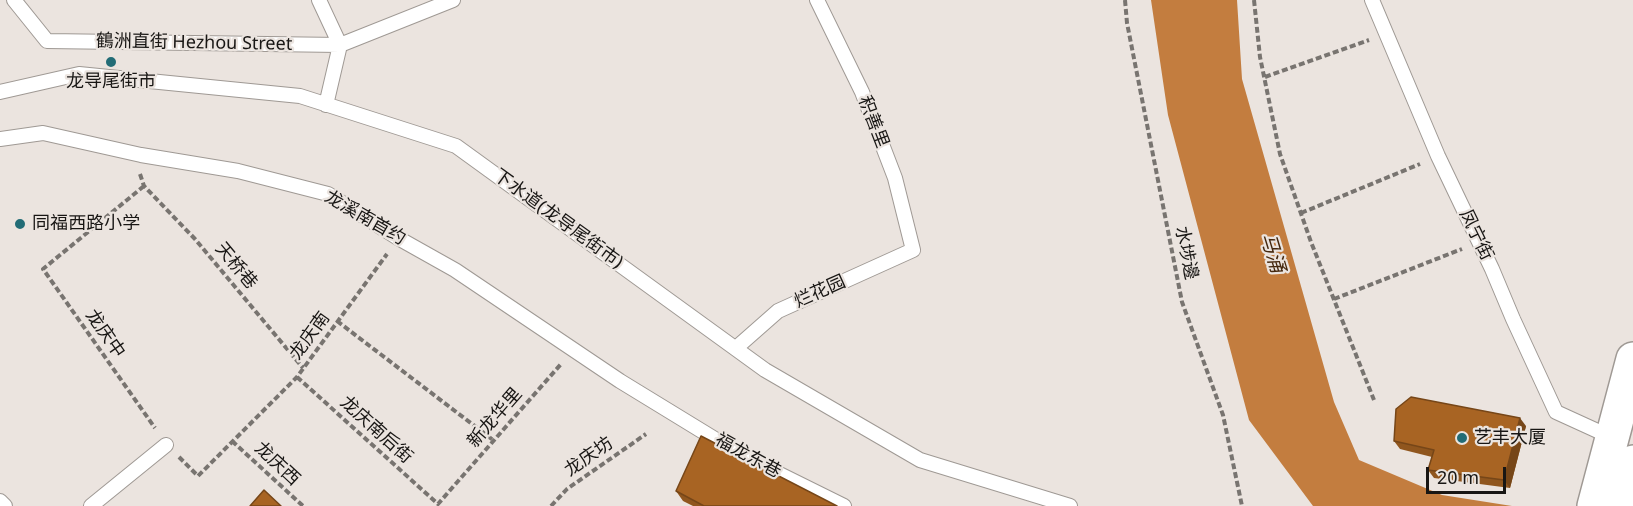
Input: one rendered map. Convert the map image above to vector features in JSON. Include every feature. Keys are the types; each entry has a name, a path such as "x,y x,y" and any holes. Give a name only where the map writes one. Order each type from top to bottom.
{"main road":[{"path":"1604,504 1623,450 1633,359"}],"lane":[{"name":"鶴洲直街 Hezhou Street","path":"14,0 48,41 340,45"},
{"path":"319,0 340,45 326,105"},
{"path":"340,45 453,0"},
{"name":"积善里","path":"817,0 862,92 883,146 895,178 913,250"},
{"name":"凤宁街","path":"1372,0 1438,156 1480,242 1556,412 1623,450"},
{"name":"下水道(龙导尾街市)","path":"0,92 79,74 300,96 456,146 765,369 920,460 1070,506"},
{"name":"龙溪南首约","path":"0,139 43,133 141,155 250,174 328,194 398,238 455,270 573,350 654,401"},
{"name":"烂花园","path":"736,348 778,311 913,250"},
{"name":"福龙东巷","path":"654,401 741,454 844,506"},
{"path":"91,506 166,445"},
{"path":"0,501 4,506"}],"path":[{"name":"水埗邊","path":"1125,0 1126,23 1182,302 1223,415 1242,506"},
{"path":"1254,0 1265,77 1280,154 1374,400"},
{"path":"1265,77 1386,34"},
{"path":"1301,213 1438,156"},
{"name":"天桥巷","path":"144,186 195,238 303,368"},
{"name":"龙庆中","path":"144,186 43,269 166,445 198,476 232,441"},
{"name":"龙庆南","path":"232,441 297,377 398,238"},
{"path":"1334,299 1480,242"},
{"path":"337,321 493,441"},
{"name":"新龙华里","path":"438,504 573,350"},
{"name":"龙庆南后街","path":"297,377 438,504"},
{"name":"龙庆坊","path":"551,506 567,489 646,435"},
{"name":"龙庆西","path":"232,441 303,506"}],"water":[{"name":"马涌","path":"1151,0 1237,0 1242,79 1334,402 1359,460 1442,495 1512,506 1313,506 1249,420 1168,115"}],"building":[{"name":"艺丰大厦","path":"1411,397 1520,418 1504,480 1428,470 1434,450 1394,441 1396,409"},
{"path":"701,436 837,506 704,506 676,491"},
{"path":"264,490 281,506 250,506"}],"place":[{"name":"龙导尾街市","path":"111,62"},
{"name":"同福西路小学","path":"20,224"},
{"name":"艺丰大厦","path":"1462,438"}]}
